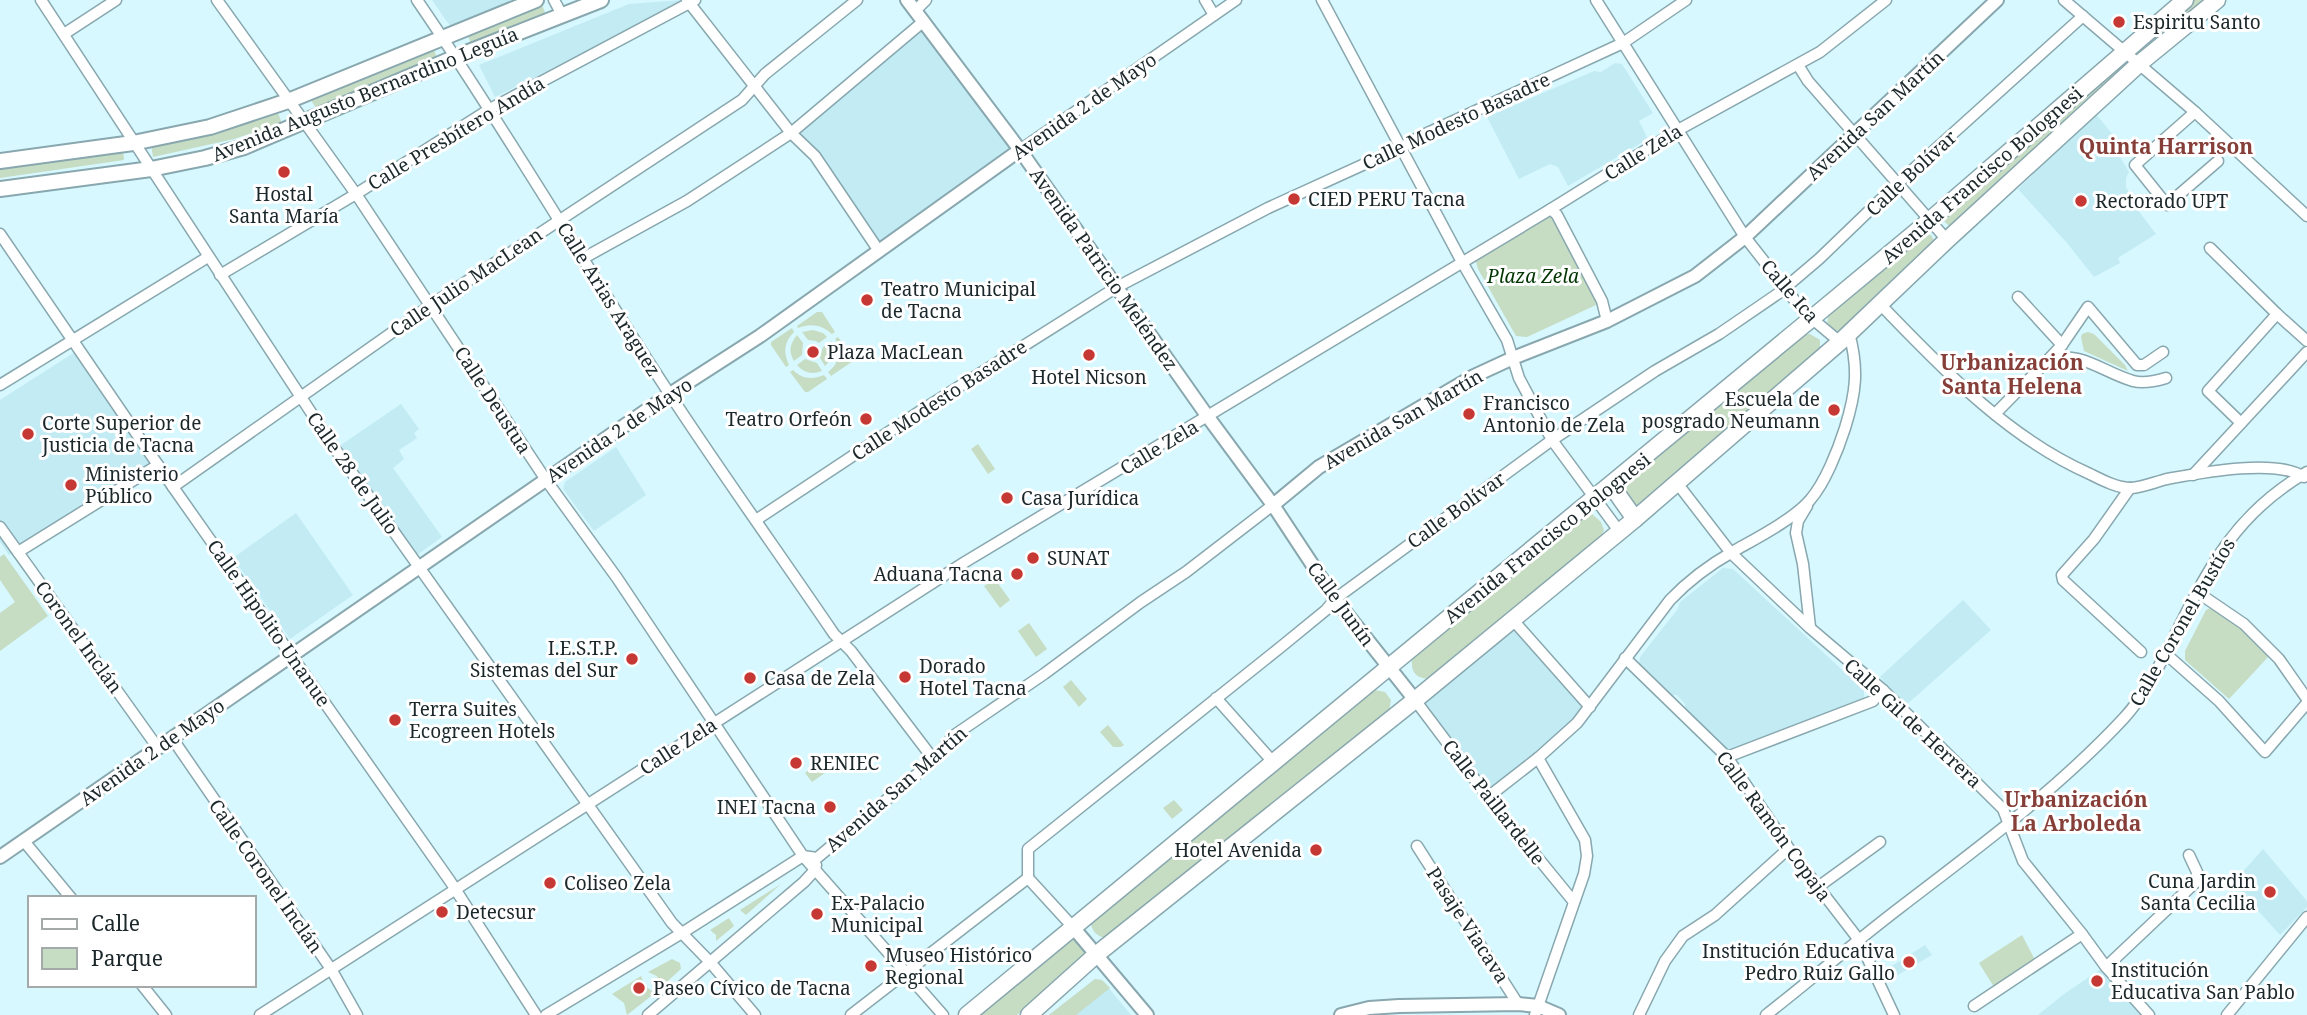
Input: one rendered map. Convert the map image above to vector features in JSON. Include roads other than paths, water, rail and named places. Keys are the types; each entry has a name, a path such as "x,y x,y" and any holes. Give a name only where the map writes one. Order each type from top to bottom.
{"main road":[{"name":"Avenida Augusto Bernardino Leguía","path":"0,161 133,143 210,127 288,101 536,0"},
{"name":"Avenida Augusto Bernardino Leguía","path":"0,189 151,169 244,147 456,57 601,0"},
{"name":"Avenida Francisco Bolognesi","path":"967,1015 1929,221 2185,0"},
{"name":"Avenida Francisco Bolognesi","path":"1028,1015 1097,954 1415,700 1676,484 1844,338 2140,63 2217,0"},
{"path":"1611,485 1635,519"}],"street":[{"name":"Calle 28 de Julio","path":"41,0 300,396 419,568 672,923 755,1015"},
{"path":"64,34 116,0"},
{"name":"Calle Deustua","path":"217,0 356,194 546,480 617,578 803,856 943,1015"},
{"name":"Calle Arias Araguez","path":"417,0 490,109 582,259 670,394 834,634 934,760"},
{"path":"554,0 562,15"},
{"name":"Calle Julio MacLean","path":"173,487 430,305 742,100 765,74 857,0"},
{"path":"582,259 687,201 791,134 926,0"},
{"path":"1205,0 1214,15"},
{"name":"Avenida 2 de Mayo","path":"0,857 670,394 756,338 1236,0"},
{"path":"1322,0 1462,262 1507,340 1519,378 1552,440 1619,531"},
{"name":"Calle Ica","path":"1596,0 1745,237 1811,319 1844,338"},
{"name":"Calle Modesto Basadre","path":"756,520 922,410 1117,287 1268,208 1623,43 1686,0"},
{"name":"Calle Zela","path":"260,1015 975,557 1678,130 1798,65 1846,33 1885,0"},
{"name":"Avenida San Martín","path":"648,1015 815,870 817,858 934,760 953,736 1186,572 1319,467 1474,376 1607,321 1695,276 1745,237 1997,0"},
{"path":"2064,0 2124,53 2140,63 2307,216"},
{"path":"690,2 791,134 815,156 879,251"},
{"name":"Calle Presbítero Andía","path":"220,275 356,194 490,109 690,2"},
{"name":"Avenida Patricio Meléndez","path":"915,10 1020,150 1273,505"},
{"name":"Calle Bolívar","path":"1028,877 1028,849 1326,610 1335,599 1552,440 1656,371 1719,334 1785,287 2083,16"},
{"path":"1798,65 1808,81 1947,240"},
{"path":"2195,112 2135,165 2167,205 2218,161"},
{"path":"1551,209 1557,215 1602,302 1607,321"},
{"name":"Calle Hipolito Unanue","path":"0,234 454,890 536,1015"},
{"path":"2210,248 2307,341"},
{"path":"0,385 208,257"},
{"path":"2018,297 2063,345"},
{"path":"1879,303 1948,374 1995,414 2040,448 2102,480 2130,488 2224,470 2266,468 2291,470 2305,475"},
{"path":"1995,414 2063,345 2088,307 2137,365 2144,365 2162,352"},
{"path":"2241,423 2208,391 2277,314"},
{"path":"1810,628 1803,564 1796,533 1798,522 1834,457 1847,419 1856,362 1844,338"},
{"path":"2193,475 2307,352"},
{"path":"2048,360 2059,357 2085,360 2134,382 2166,378"},
{"path":"18,552 158,465"},
{"name":"Calle Coronel Bustíos","path":"1766,1015 2010,823 2081,761 2123,719 2148,689 2197,592 2221,550 2241,523 2258,506 2305,475"},
{"name":"Calle Gil de Herrera","path":"1676,484 1731,553 1810,628 1883,690 2003,808 2022,861 2082,934 2106,968 2149,1015"},
{"path":"2130,488 2094,539 2063,575 2063,580 2141,652"},
{"path":"1488,797 1577,723 1682,587 1810,501"},
{"name":"Calle Junín","path":"1273,505 1335,599 1415,700"},
{"name":"Coronel Inclán","path":"0,527 158,748"},
{"path":"2166,654 2219,701 2265,752 2307,701 2279,659 2244,624 2197,592"},
{"path":"1512,619 1590,707"},
{"name":"Calle Ramón Copaja","path":"1625,658 1727,757 1788,849 1859,940 1894,1015"},
{"path":"1727,757 1873,701 1883,690"},
{"path":"1216,698 1273,762"},
{"name":"Calle Paillardelle","path":"1415,700 1488,797 1574,902"},
{"name":"Calle Coronel Inclán","path":"172,738 331,969 357,1015"},
{"path":"1536,1010 1584,874 1587,856 1585,840 1538,758"},
{"path":"23,841 69,896"},
{"path":"1818,887 1880,842"},
{"name":"Pasaje Viacava","path":"1417,846 1518,1004"},
{"path":"1639,1015 1665,961 1683,936 1715,915 1788,849"},
{"path":"2106,968 2197,881 2197,872 2189,855"},
{"name":"Avenida San Martín","path":"546,1015 803,856 817,858"},
{"path":"851,1015 1028,877 1147,1015"},
{"path":"2229,1014 2307,917"},
{"path":"1974,1006 2082,934"},
{"path":"144,987 166,1015"},
{"path":"1341,1015 1399,1006 1518,1004 1559,1015"}],"place":[{"name":"Espiritu Santo","path":"2119,22"},
{"name":"Hostal Santa María","path":"284,172"},
{"name":"CIED PERU Tacna","path":"1294,199"},
{"name":"Rectorado UPT","path":"2081,201"},
{"name":"Teatro Municipal de Tacna","path":"867,300"},
{"name":"Plaza MacLean","path":"813,352"},
{"name":"Hotel Nicson","path":"1089,355"},
{"name":"Escuela de posgrado Neumann","path":"1834,410"},
{"name":"Francisco Antonio de Zela","path":"1469,414"},
{"name":"Teatro Orfeón","path":"866,419"},
{"name":"Corte Superior de Justicia de Tacna","path":"28,434"},
{"name":"Ministerio Público","path":"71,485"},
{"name":"Casa Jurídica","path":"1007,498"},
{"name":"SUNAT","path":"1033,558"},
{"name":"Aduana Tacna","path":"1017,574"},
{"name":"I.E.S.T.P. Sistemas del Sur","path":"632,659"},
{"name":"Dorado Hotel Tacna","path":"905,677"},
{"name":"Casa de Zela","path":"750,678"},
{"name":"Terra Suites Ecogreen Hotels","path":"395,720"},
{"name":"RENIEC","path":"796,763"},
{"name":"INEI Tacna","path":"830,807"},
{"name":"Hotel Avenida","path":"1316,850"},
{"name":"Coliseo Zela","path":"550,883"},
{"name":"Cuna Jardin Santa Cecilia","path":"2270,892"},
{"name":"Detecsur","path":"442,912"},
{"name":"Ex-Palacio Municipal","path":"817,914"},
{"name":"Institución Educativa Pedro Ruiz Gallo","path":"1909,962"},
{"name":"Museo Histórico Regional","path":"871,966"},
{"name":"Institución Educativa San Pablo","path":"2097,981"},
{"name":"Paseo Cívico de Tacna","path":"639,988"}],"district":[{"name":"Quinta Harrison","path":"2166,147"},
{"name":"Urbanización Santa Helena","path":"2012,375"},
{"name":"Urbanización La Arboleda","path":"2076,812"}],"park label":[{"name":"Plaza Zela","path":"1533,276"}]}
